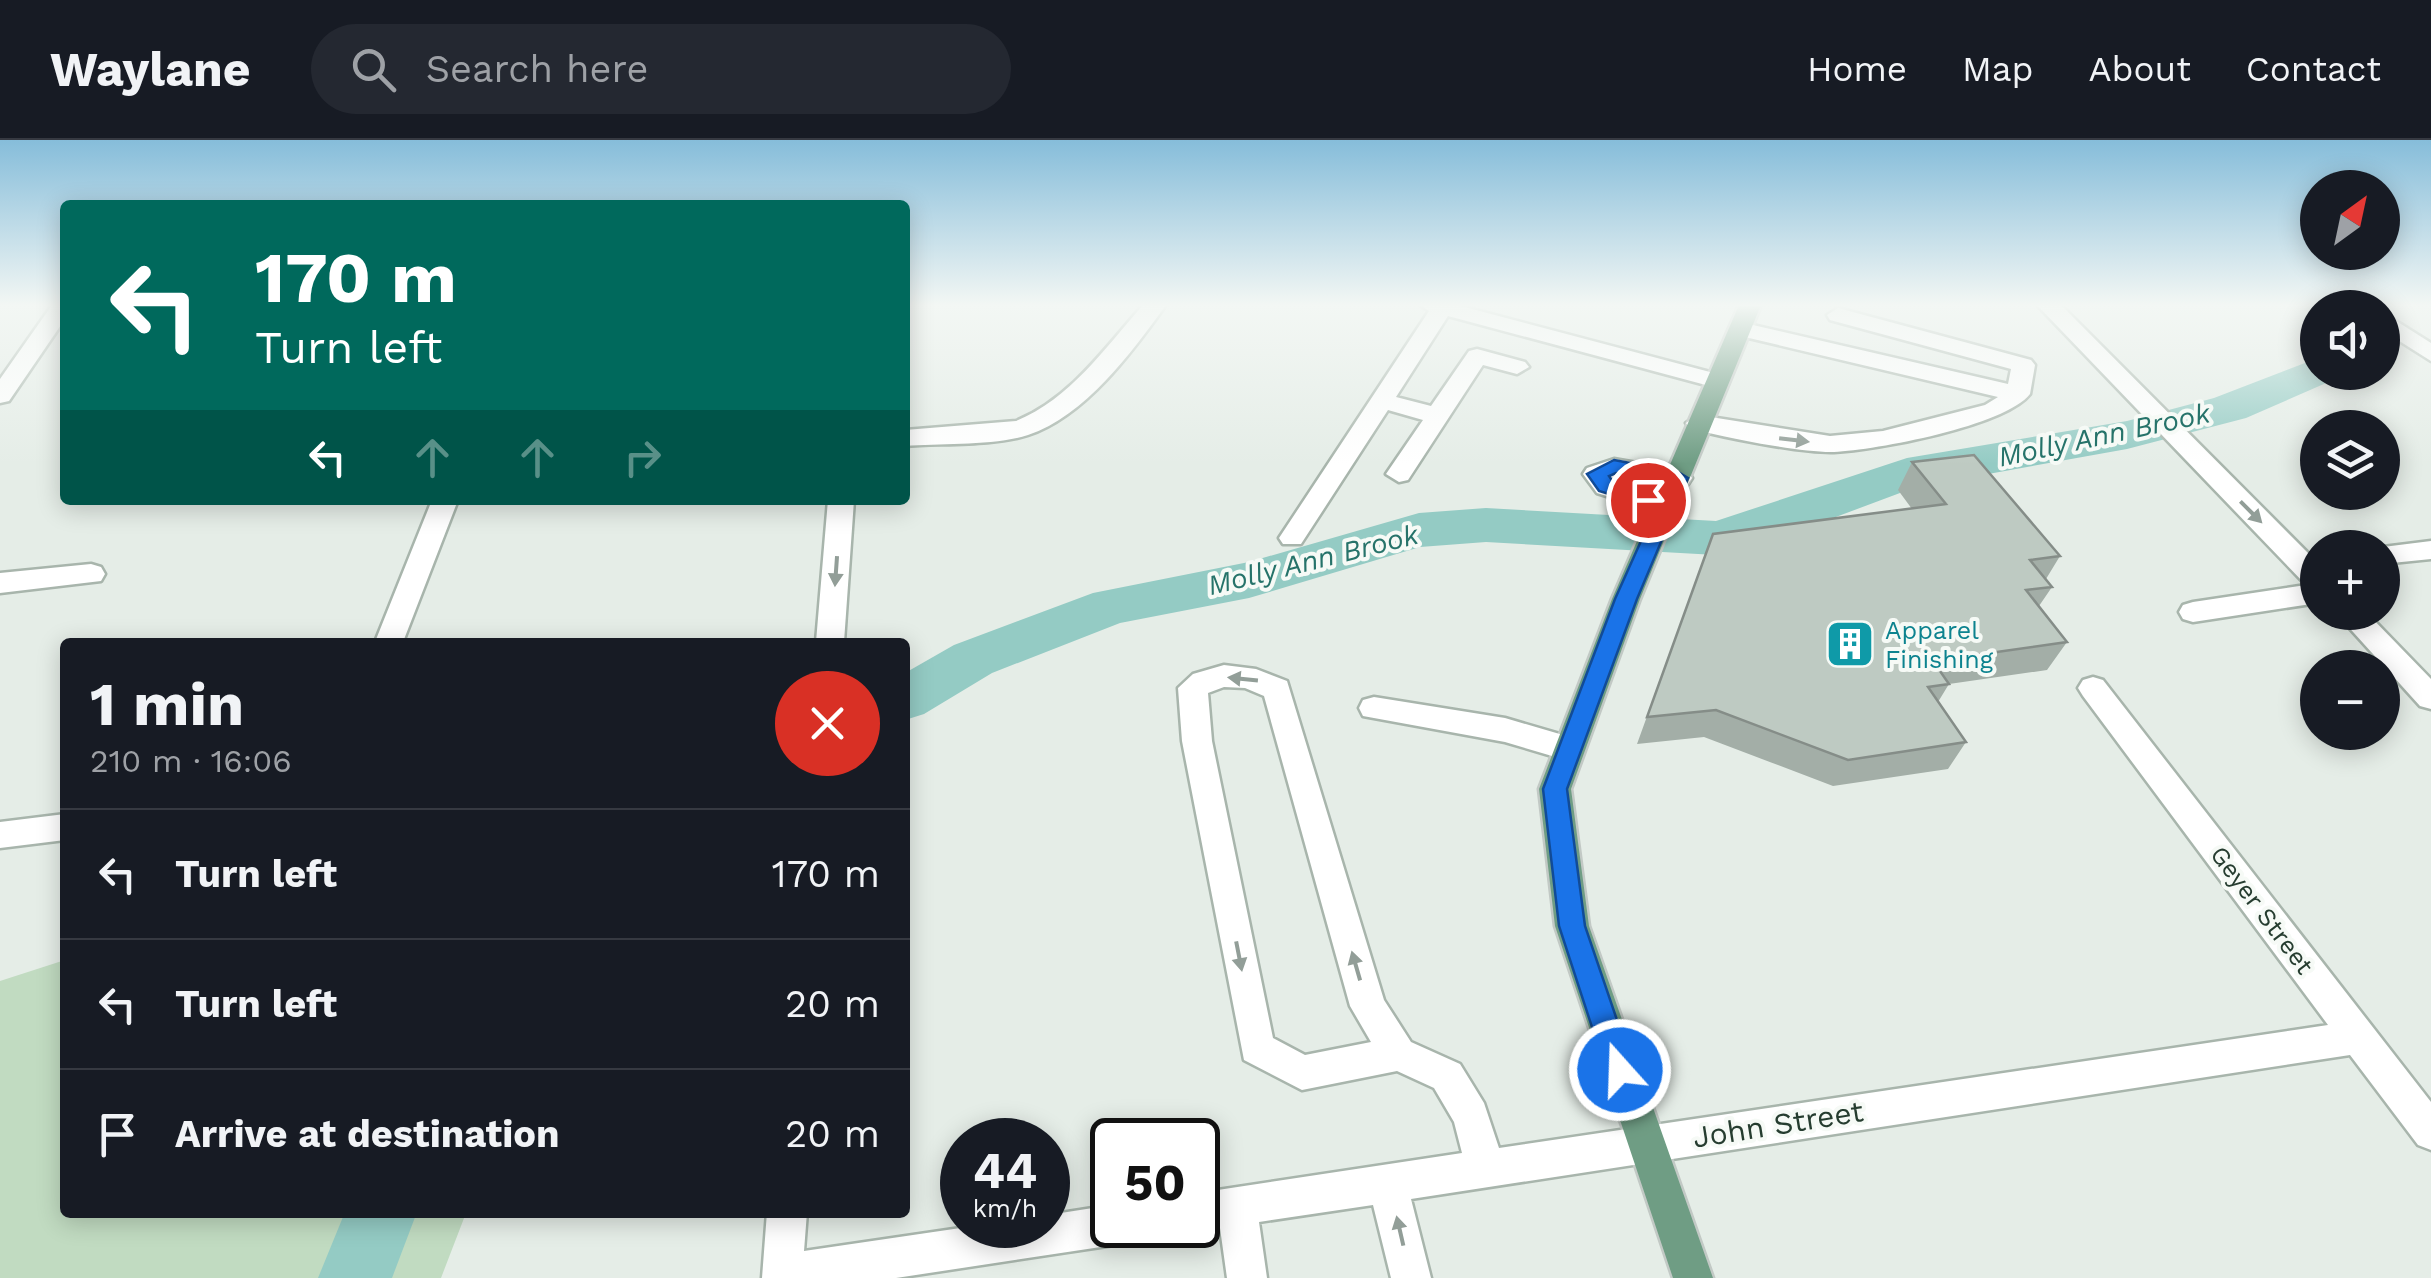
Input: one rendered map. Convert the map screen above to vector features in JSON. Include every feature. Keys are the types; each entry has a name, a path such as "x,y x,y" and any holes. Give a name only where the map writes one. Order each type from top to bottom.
{"main road":[{"path":"1693,1278 1572,926 1555,789 1626,599 1727,358"}],"street":[{"path":"0,396 26,358"},
{"path":"910,438 1020,429 1037,424 1062,406 1106,358"},
{"path":"1292,538 1408,358"},
{"path":"1399,474 1476,358"},
{"path":"1485,358 1517,367"},
{"path":"1632,358 1717,381"},
{"path":"1864,358 2018,394"},
{"path":"1698,423 1759,436 1847,442 1883,439 1994,410 2018,394 2023,365 1997,358"},
{"path":"2100,358 2300,555"},
{"path":"1383,401 1438,416"},
{"path":"392,638 443,505"},
{"path":"830,638 841,505"},
{"path":"2400,553 2431,550"},
{"path":"0,583 91,574"},
{"path":"2192,612 2300,597"},
{"path":"2366,630 2431,698"},
{"path":"1398,1054 1302,1073 1257,1048 1197,741 1194,688 1211,676 1255,678 1277,689 1368,1006 1398,1054 1447,1076 1471,1116 1486,1169"},
{"name":"Geyer Street","path":"2094,688 2431,1132"},
{"path":"1374,708 1505,730 1569,748"},
{"path":"0,836 60,828"},
{"name":"John Street","path":"1220,1209 2359,1037"},
{"path":"1388,1184 1411,1278"},
{"path":"1237,1206 1247,1278"},
{"path":"787,1218 782,1277 1090,1229"}],"green space":[{"path":"60,962 60,1218 464,1218 441,1278 0,1278 0,981"}],"building":[{"name":"Apparel Finishing","path":"1974,455 2060,556 2030,560 2052,587 2026,590 2067,642 1933,661 1949,684 1928,687 1966,742 1848,760 1716,710 1647,717 1713,534 1946,504 1912,462"}],"waterway":[{"name":"Molly Ann Brook","path":"910,696 973,659 1111,606 1249,580 1419,530 1486,525 1716,538 1768,524 1907,473 2127,435 2230,408 2300,379"},
{"name":"Molly Ann Brook","path":"355,1278 379,1218"}],"place":[{"name":"Apparel Finishing","path":"1850,644"}],"route":[{"path":"1620,1070 1572,926 1555,789 1626,599 1678,478 1614,467 1596,474 1606,487 1648,500"}]}
